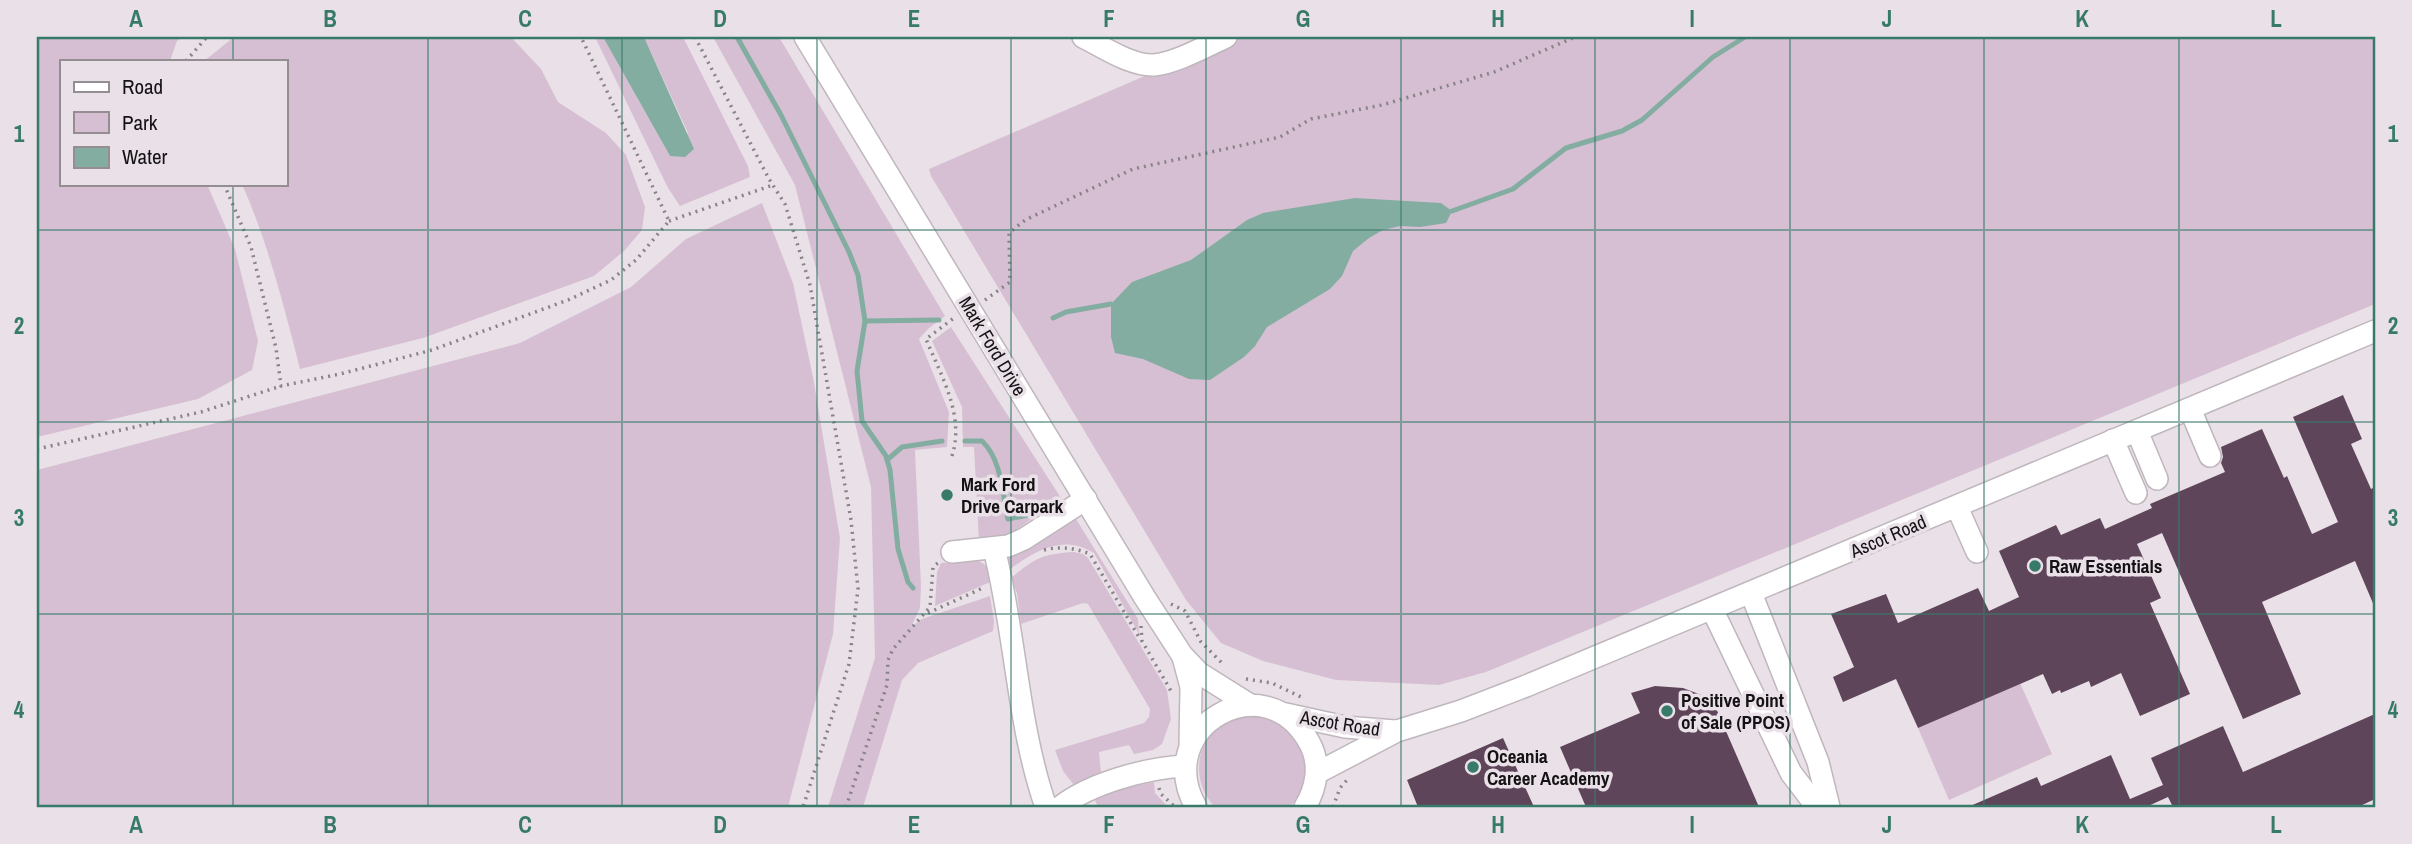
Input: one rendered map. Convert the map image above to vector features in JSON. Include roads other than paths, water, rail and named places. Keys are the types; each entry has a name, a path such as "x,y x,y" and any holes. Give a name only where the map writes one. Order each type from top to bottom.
{"street":[{"name":"Mark Ford Drive","path":"805,37 1182,655 1199,673 1250,705"},
{"path":"1083,37 1133,61 1153,65 1171,61 1226,37"},
{"name":"Ascot Road","path":"1312,796 1397,731 1474,706 1712,609 2375,331"},
{"path":"2190,409 2210,456"},
{"path":"2137,431 2157,478"},
{"path":"2113,440 2136,493"},
{"path":"952,552 1008,546 1024,539 1086,499"},
{"path":"1957,507 1977,552"},
{"path":"994,549 1002,580 1031,750 1046,807"},
{"path":"1751,593 1818,762 1829,807"},
{"path":"1712,609 1791,773 1817,807"},
{"name":"Mark Ford Drive","path":"1182,655 1191,687 1190,745"},
{"path":"1196,807 1185,781 1190,745 1200,729 1214,716 1231,708 1250,705"},
{"name":"Ascot Road","path":"1250,705 1268,707 1284,714 1345,727 1397,731"},
{"path":"1284,714 1302,729 1313,750 1312,796"},
{"path":"1060,807 1112,780 1158,768 1185,766"}],"water":[{"path":"603,37 644,37 694,149 685,157 670,156"},
{"path":"1355,198 1441,203 1452,211 1446,223 1420,227 1400,226 1383,230 1369,238 1353,251 1342,276 1330,289 1267,327 1244,357 1210,380 1189,379 1143,359 1115,353 1111,337 1111,304 1132,282 1191,260 1247,220 1263,213"}],"waterway":[{"path":"737,37 781,115 858,275 865,321 857,371 862,421 886,456 890,470 898,549 908,582 913,588"},
{"path":"1452,211 1513,189 1566,148 1622,131 1642,120 1713,57 1745,37"},
{"path":"1053,318 1066,312 1111,304"},
{"path":"865,321 939,320"},
{"path":"887,460 902,447 942,441"},
{"path":"965,441 982,441 994,458 1008,519 1028,515"}],"place":[{"name":"Mark Ford Drive Carpark","path":"947,495"},
{"name":"Raw Essentials","path":"2035,566"},
{"name":"Positive Point of Sale (PPOS)","path":"1667,711"},
{"name":"Oceania Career Academy","path":"1473,767"}]}
